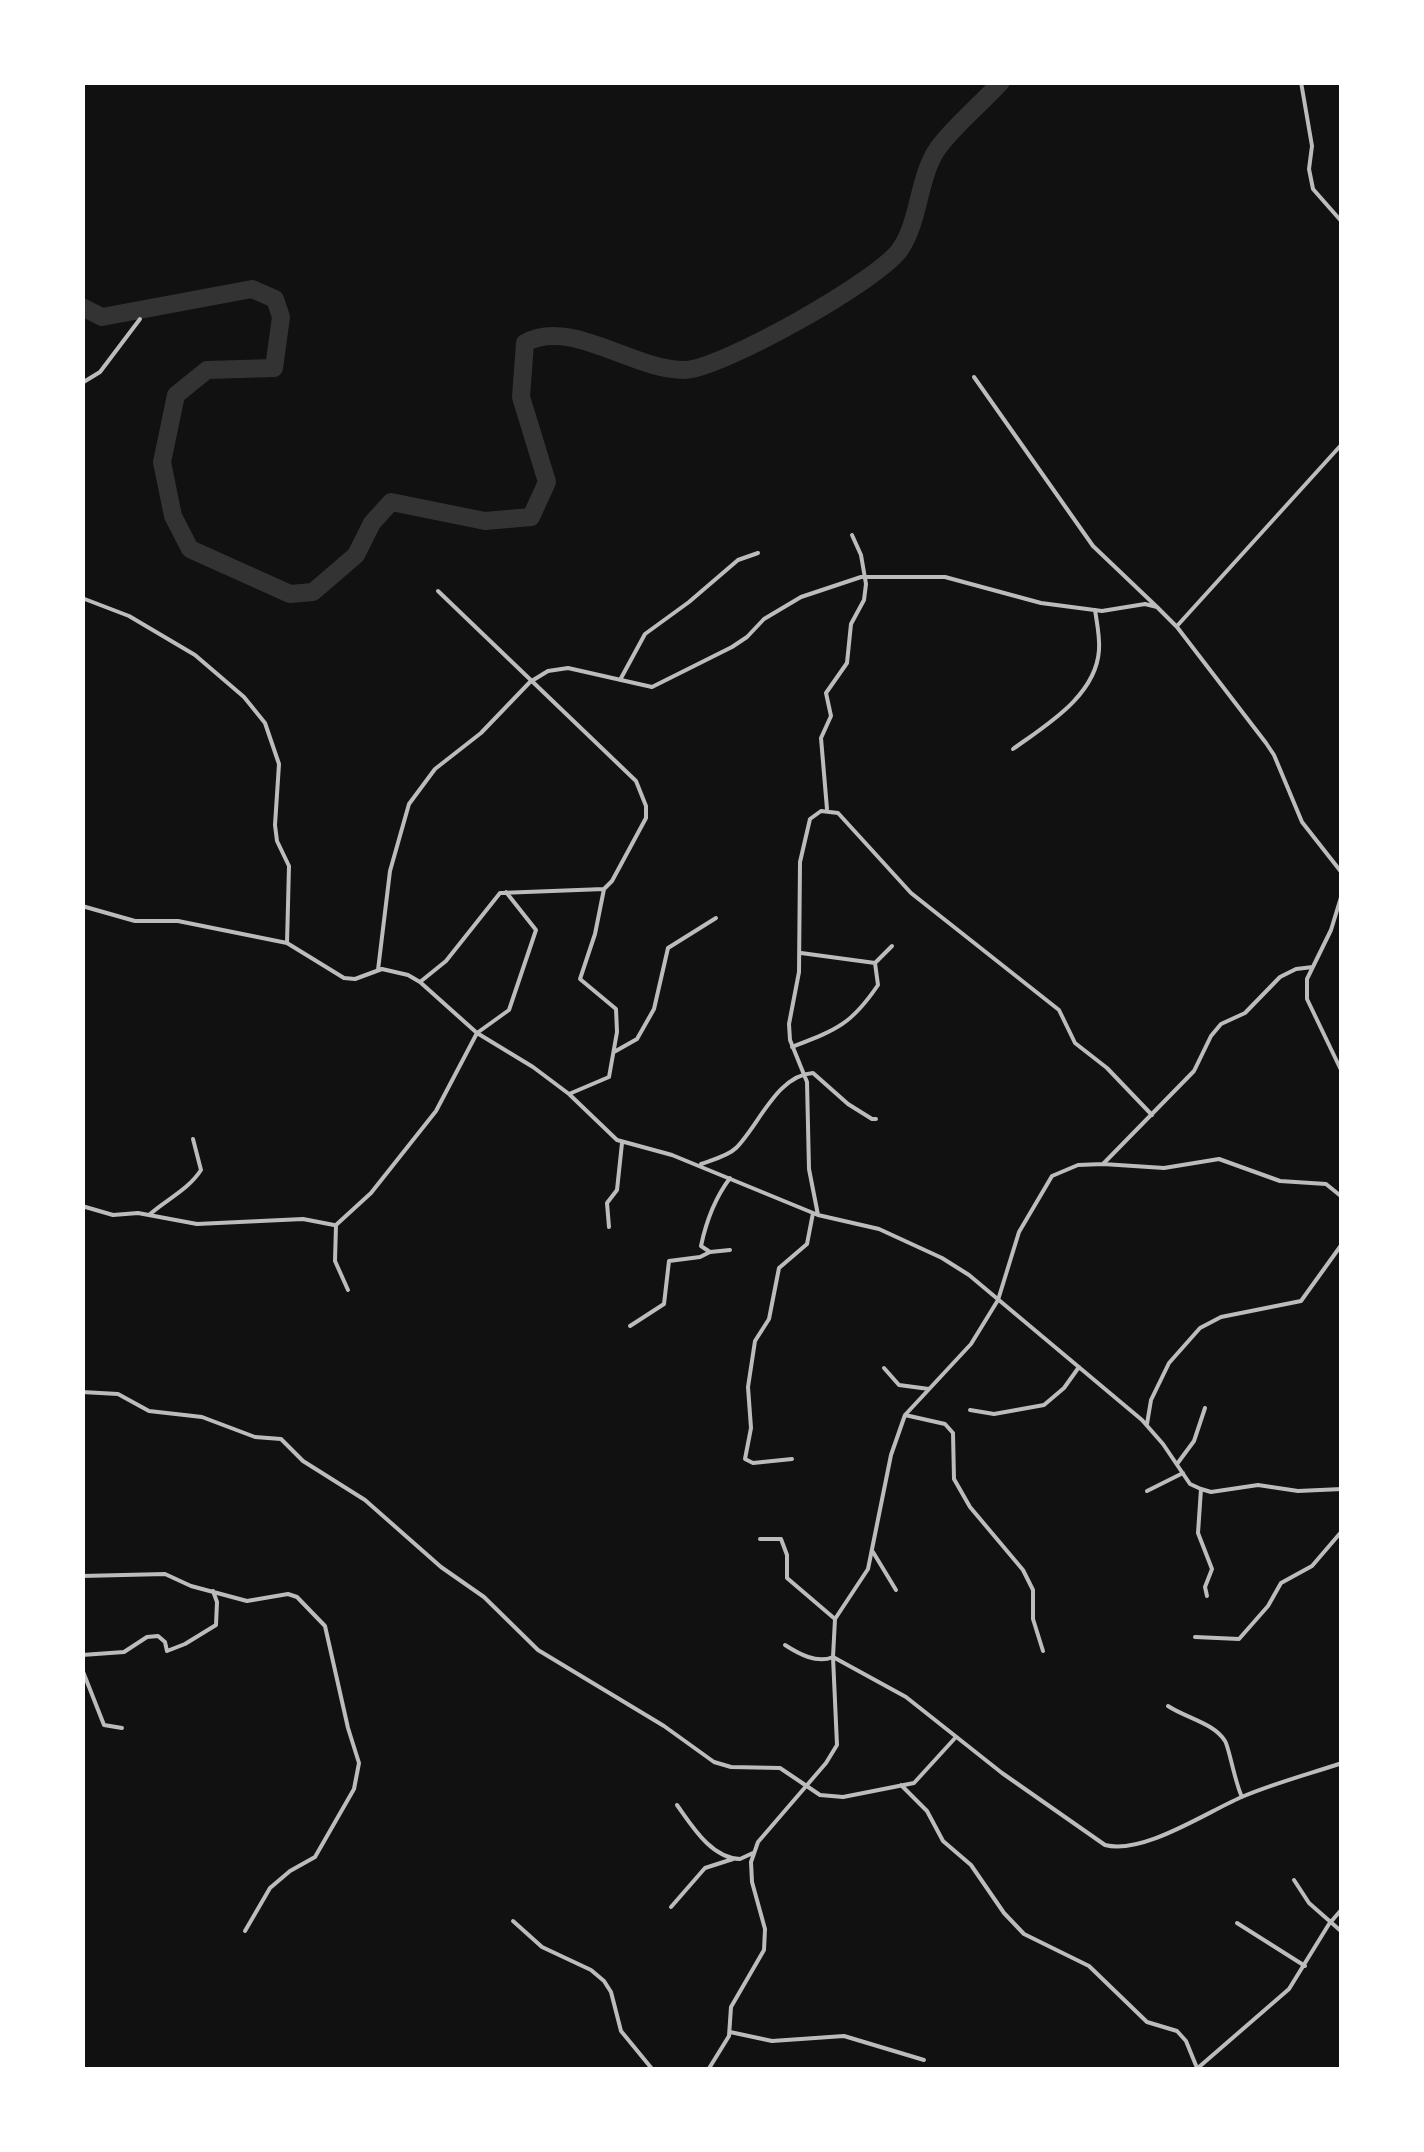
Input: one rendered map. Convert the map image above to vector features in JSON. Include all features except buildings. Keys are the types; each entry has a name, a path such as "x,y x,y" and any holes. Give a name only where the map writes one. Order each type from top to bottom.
{"street":[{"path":"1302,82 1314,189 1342,222"},
{"path":"82,382 100,372 140,319"},
{"path":"974,377 1092,546 1131,579 1176,627 1274,755 1302,822 1342,873"},
{"path":"1176,627 1342,444"},
{"path":"827,811 821,738 831,716 826,693 848,663 851,624 864,600 861,555 852,535"},
{"path":"620,680 645,634 738,560 758,553"},
{"path":"378,970 390,872 409,804 434,769 481,734 530,682 548,671 568,668 652,687 732,647 748,637 764,619 801,596 865,577 945,577 1041,603 1096,610 1145,604 1157,607"},
{"path":"438,591 636,782 643,796 646,818 604,889 595,934 580,978 616,1009 609,1078 569,1094"},
{"path":"82,598 129,616 195,654 244,697 265,723 279,764 275,826 290,866 287,943"},
{"path":"1013,749 1067,708 1088,682 1099,652 1096,610"},
{"path":"792,1460 753,1463 745,1459 751,1428 748,1387 755,1341 769,1320 780,1268 807,1244 816,1214 809,1169 808,1094 789,1024 796,997 799,953 800,862 810,819 827,811 838,813 912,893 1059,1010 1076,1043 1107,1068 1152,1115"},
{"path":"420,982 446,962 487,906 506,892 604,889"},
{"path":"348,1290 336,1261 336,1225 371,1194 436,1111 476,1034 509,1010 536,930 506,892"},
{"path":"1342,894 1331,930 1307,979 1307,999 1342,1072"},
{"path":"82,906 135,921 178,921 287,943 344,978 378,970 397,972 420,982 476,1034 533,1067 622,1143 699,1164 816,1214 879,1229 969,1275 1146,1425 1190,1484 1212,1492 1258,1485 1298,1491 1342,1489"},
{"path":"614,1052 637,1039 654,1009 668,948 716,918"},
{"path":"875,963 892,946"},
{"path":"799,953 875,963"},
{"path":"792,1046 837,1030 862,1008 878,985 875,963"},
{"path":"1103,1164 1194,1071 1210,1036 1221,1024 1245,1013 1280,977 1296,969 1313,967"},
{"path":"699,1164 734,1151 787,1084 804,1073 813,1072 848,1104 876,1118"},
{"path":"150,1215 191,1186 202,1170 193,1138"},
{"path":"609,1227 607,1203 617,1190 622,1143"},
{"path":"671,1908 706,1868 753,1853 837,1744 834,1619 868,1569 891,1455 905,1416 970,1344 998,1300 1019,1232 1052,1176 1078,1165 1164,1168 1218,1159 1280,1181 1326,1184 1342,1197"},
{"path":"710,1252 702,1246 706,1224 719,1192 730,1178"},
{"path":"82,1206 113,1215 150,1215 197,1224 303,1218 336,1225"},
{"path":"1146,1425 1151,1400 1168,1363 1200,1328 1222,1316 1301,1301 1342,1244"},
{"path":"630,1326 664,1304 669,1261 730,1250"},
{"path":"970,1410 994,1414 1044,1405 1064,1388 1079,1367"},
{"path":"884,1368 899,1385 929,1390"},
{"path":"82,1392 118,1394 149,1411 202,1418 255,1436 281,1439 303,1460 384,1515 441,1568 484,1596 517,1632 550,1658 664,1726 714,1762 731,1767 780,1768 820,1795 843,1797 914,1782 956,1736"},
{"path":"1177,1464 1194,1440 1205,1408"},
{"path":"905,1416 946,1424 953,1433 954,1478 970,1507 1023,1570 1033,1590 1032,1619 1043,1652"},
{"path":"1147,1490 1183,1473"},
{"path":"1201,1489 1198,1533 1212,1569 1205,1587 1207,1596"},
{"path":"1196,1637 1238,1639 1268,1606 1281,1582 1312,1566 1342,1531"},
{"path":"760,1539 781,1539 787,1554 787,1578 834,1619"},
{"path":"873,1552 896,1590"},
{"path":"82,1576 165,1574 191,1586 247,1600 288,1594 297,1597 325,1626 348,1728 360,1762 354,1789 315,1856 290,1870 270,1888 245,1931"},
{"path":"82,1655 124,1652 148,1637 158,1636 167,1651 172,1650 216,1625 217,1602 211,1590"},
{"path":"217,1602 228,1595"},
{"path":"786,1645 810,1658 833,1658 906,1697 1105,1846 1126,1848 1242,1797 1342,1762"},
{"path":"82,1669 104,1726 122,1728"},
{"path":"1168,1706 1213,1729 1228,1743 1231,1768 1242,1797"},
{"path":"901,1786 927,1811 943,1841 970,1866 1024,1934 1089,1966 1148,2022 1177,2031 1186,2040 1196,2069 1290,1989 1342,1909"},
{"path":"676,1805 696,1831 720,1854 733,1860"},
{"path":"708,2070 730,2032 730,2007 764,1950 766,1940 752,1882 753,1853"},
{"path":"1294,1880 1329,1924 1342,1932"},
{"path":"514,1921 542,1947 591,1970 604,1981 611,1992 621,2032 653,2070"},
{"path":"1237,1923 1305,1966"},
{"path":"730,2032 772,2041 844,2036 924,2060"}],"waterway":[{"path":"82,307 102,317 252,289 275,299 281,317 274,368 207,370 176,395 162,462 173,516 190,549 290,594 313,592 356,555 372,523 391,502 485,521 531,517 547,482 521,397 525,343 562,336 645,363 685,370 704,366 764,339 864,280 901,248 938,148 1001,82"}]}
